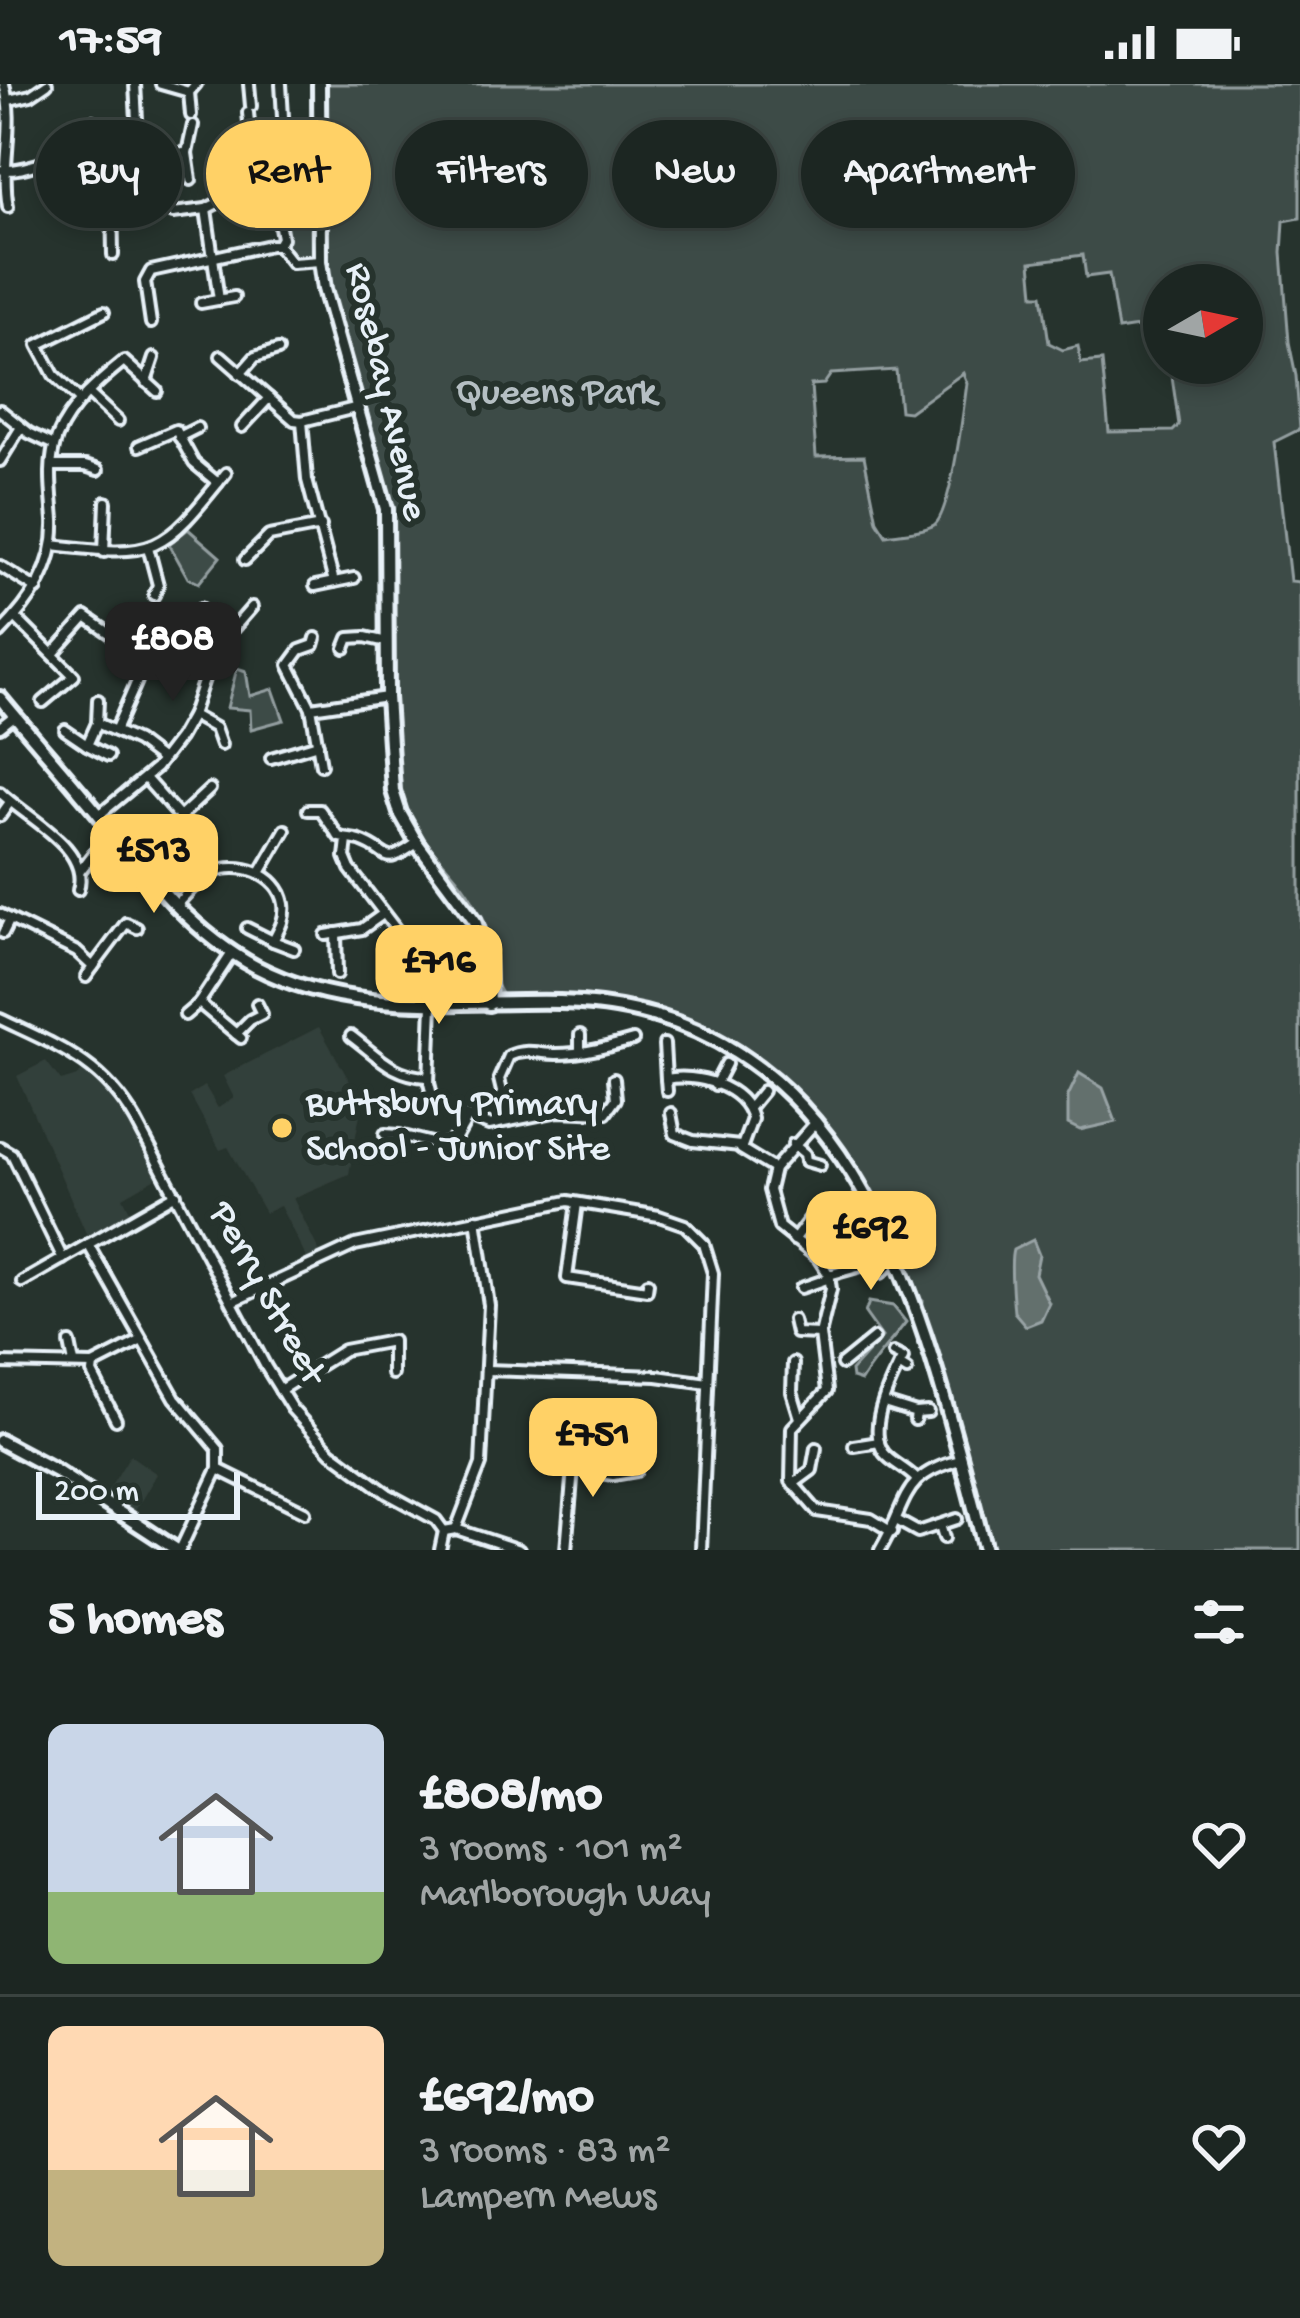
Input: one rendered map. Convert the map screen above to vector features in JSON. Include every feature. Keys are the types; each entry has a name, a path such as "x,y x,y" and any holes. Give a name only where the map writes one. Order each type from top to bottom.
{"street":[{"path":"4,84 9,100 2,183 8,207"},
{"path":"9,100 31,95 46,84"},
{"path":"134,120 135,84 146,84"},
{"path":"161,84 189,92"},
{"path":"191,180 189,92 196,84"},
{"path":"249,84 250,120"},
{"path":"281,84 283,120"},
{"name":"Rosebay Avenue","path":"319,84 320,120"},
{"path":"182,153 187,153"},
{"path":"3,170 22,171 36,164"},
{"path":"182,212 206,209"},
{"path":"112,228 113,255"},
{"path":"209,228 219,300"},
{"path":"151,323 146,282 151,272 278,245 280,228"},
{"name":"Rosebay Avenue","path":"320,228 320,261 331,324 386,509 387,697 393,791 417,842 475,921 487,958 489,1004"},
{"path":"278,245 292,263 320,261"},
{"path":"201,303 234,297"},
{"path":"104,312 38,345 54,375 118,421"},
{"path":"240,374 255,357 278,350"},
{"path":"220,356 294,420 355,408"},
{"path":"146,382 154,358"},
{"path":"0,633 37,589 53,545 55,445 84,397 124,362 157,392"},
{"path":"242,427 269,398"},
{"path":"0,410 55,445"},
{"path":"302,421 305,471 334,582"},
{"path":"0,461 21,427"},
{"path":"179,437 197,428"},
{"path":"139,446 176,430 194,463 218,483"},
{"path":"52,466 98,470"},
{"path":"53,545 104,552 166,540 185,525 226,473"},
{"path":"104,552 106,502"},
{"path":"245,560 269,536 321,526"},
{"path":"148,547 158,585 154,595"},
{"path":"0,566 37,589"},
{"path":"315,586 353,578"},
{"path":"99,815 162,760 192,715 217,647 252,607"},
{"path":"201,608 198,624 202,634 217,647"},
{"path":"53,654 86,617 115,637 128,623"},
{"path":"16,618 74,676 43,702"},
{"path":"149,647 166,629 176,636 202,634"},
{"path":"316,638 314,646 300,650 289,665 311,708 321,765"},
{"path":"345,648 349,638 387,642"},
{"path":"115,731 137,680"},
{"path":"311,708 387,697"},
{"path":"0,698 176,905 232,953 272,974 321,992 371,1001 604,1006 674,1024 752,1064 817,1121 852,1171 890,1247 935,1367 985,1550"},
{"path":"87,745 97,724 98,700"},
{"path":"192,715 222,732 221,745"},
{"path":"0,727 14,716"},
{"path":"97,724 162,760"},
{"path":"65,730 108,756"},
{"path":"271,758 318,744"},
{"path":"145,778 184,820 210,789"},
{"path":"0,791 55,834 80,872"},
{"path":"0,817 10,802"},
{"path":"308,810 320,810 333,831 386,857 398,856 417,842"},
{"path":"260,873 285,830"},
{"path":"347,840 347,862 398,932 418,975"},
{"path":"78,890 80,872 98,849"},
{"path":"176,905 214,872 232,868 260,873 284,899 284,918 273,941"},
{"path":"86,977 131,912"},
{"path":"337,974 332,934 362,929 383,914"},
{"path":"3,933 5,916 77,952 93,967"},
{"path":"126,922 137,928"},
{"path":"247,928 294,949"},
{"path":"185,1015 200,1003 232,953"},
{"path":"200,1003 238,1036 250,1020 262,1014 257,1004"},
{"path":"432,1004 428,1077 436,1101 467,1119 489,1125 583,1107 595,1115 611,1109 616,1099 614,1078"},
{"name":"Perry Street","path":"0,1019 94,1066 110,1082 176,1194 280,1390 331,1452 378,1488 436,1520 444,1531"},
{"path":"580,1034 580,1050"},
{"path":"351,1036 405,1075 428,1077"},
{"path":"509,1121 500,1084 509,1056 519,1051 559,1054 602,1049 633,1040"},
{"path":"664,1044 667,1091"},
{"path":"716,1084 726,1064"},
{"path":"666,1079 694,1076 737,1096 749,1108 750,1126 740,1146"},
{"path":"749,1108 764,1091"},
{"path":"671,1113 673,1139 740,1146 774,1169"},
{"path":"385,1134 444,1146 457,1137 467,1119"},
{"path":"817,1121 774,1169 769,1190 775,1218 818,1258 830,1277 820,1334 827,1391 790,1434 793,1484 817,1511 871,1519 892,1532"},
{"path":"793,1144 806,1161 820,1165"},
{"path":"0,1147 13,1154 63,1259"},
{"path":"22,1282 176,1194"},
{"path":"234,1300 355,1245 557,1202 674,1220 704,1244 713,1274 701,1550"},
{"path":"577,1203 567,1279 647,1290"},
{"path":"794,1240 818,1214 858,1210"},
{"path":"456,1528 481,1464 488,1283 476,1219"},
{"path":"0,1441 179,1550 218,1469 214,1441 175,1398 88,1244"},
{"path":"802,1288 868,1264 885,1269 888,1283"},
{"path":"793,1320 795,1337 820,1334"},
{"path":"280,1390 344,1350 392,1337 392,1374"},
{"path":"842,1364 874,1338"},
{"path":"0,1363 93,1364 142,1340"},
{"path":"70,1342 74,1363"},
{"path":"893,1353 903,1358 903,1368 884,1403 879,1442 888,1458 916,1479"},
{"path":"793,1363 792,1392 800,1418"},
{"path":"93,1364 92,1373 116,1420"},
{"path":"486,1370 657,1376 708,1383"},
{"path":"884,1403 916,1416 928,1412"},
{"path":"854,1446 879,1442"},
{"path":"793,1484 812,1470 816,1448"},
{"path":"880,1550 916,1479 934,1467 961,1460"},
{"path":"554,1465 613,1474 636,1471"},
{"path":"566,1550 573,1468"},
{"path":"218,1469 305,1512"},
{"path":"898,1521 918,1532 957,1519"},
{"path":"940,1525 944,1538"},
{"path":"440,1550 444,1531 456,1528 519,1550"}],"shaded area":[{"name":"Buttsbury Primary School - Junior Site","path":"319,1027 362,1103 349,1174 293,1198 320,1253 307,1259 280,1206 265,1213 228,1147 220,1150 190,1095 205,1086 218,1108 234,1098 223,1076"},
{"path":"46,1061 61,1081 83,1070 99,1083 131,1125 160,1176 123,1197 131,1213 89,1240 17,1076"},
{"path":"1079,1073 1103,1088 1116,1122 1080,1130 1068,1124 1068,1096"},
{"path":"1033,1240 1039,1255 1035,1274 1049,1303 1041,1320 1026,1326 1014,1312 1012,1256 1013,1250"},
{"path":"130,1455 157,1474 132,1516 105,1496"}],"green space":[{"name":"Queens Park","path":"321,84 1300,84 1300,218 1284,221 1282,253 1300,429 1274,442 1290,581 1300,582 1300,1550 989,1550 949,1391 921,1317 923,1301 914,1295 852,1163 809,1105 734,1045 692,1024 601,1000 502,995 474,902 417,830 395,767 392,510 332,309 324,228 371,228 371,120 322,120","holes":["896,370 900,411 909,412 963,373 967,383 956,458 940,517 929,527 886,535 877,521 864,456 816,457 811,385 824,384 831,374"]},
{"path":"284,228 320,228 320,261 292,263 281,248"},
{"path":"188,529 220,557 199,583 188,578 169,544"},
{"path":"237,668 246,671 250,696 273,689 284,720 251,729 250,710 227,708"},
{"path":"869,1302 893,1306 906,1322 861,1381 852,1378 851,1371 882,1337 865,1313"}],"place":[{"name":"Buttsbury Primary School - Junior Site","path":"282,1128"}]}
